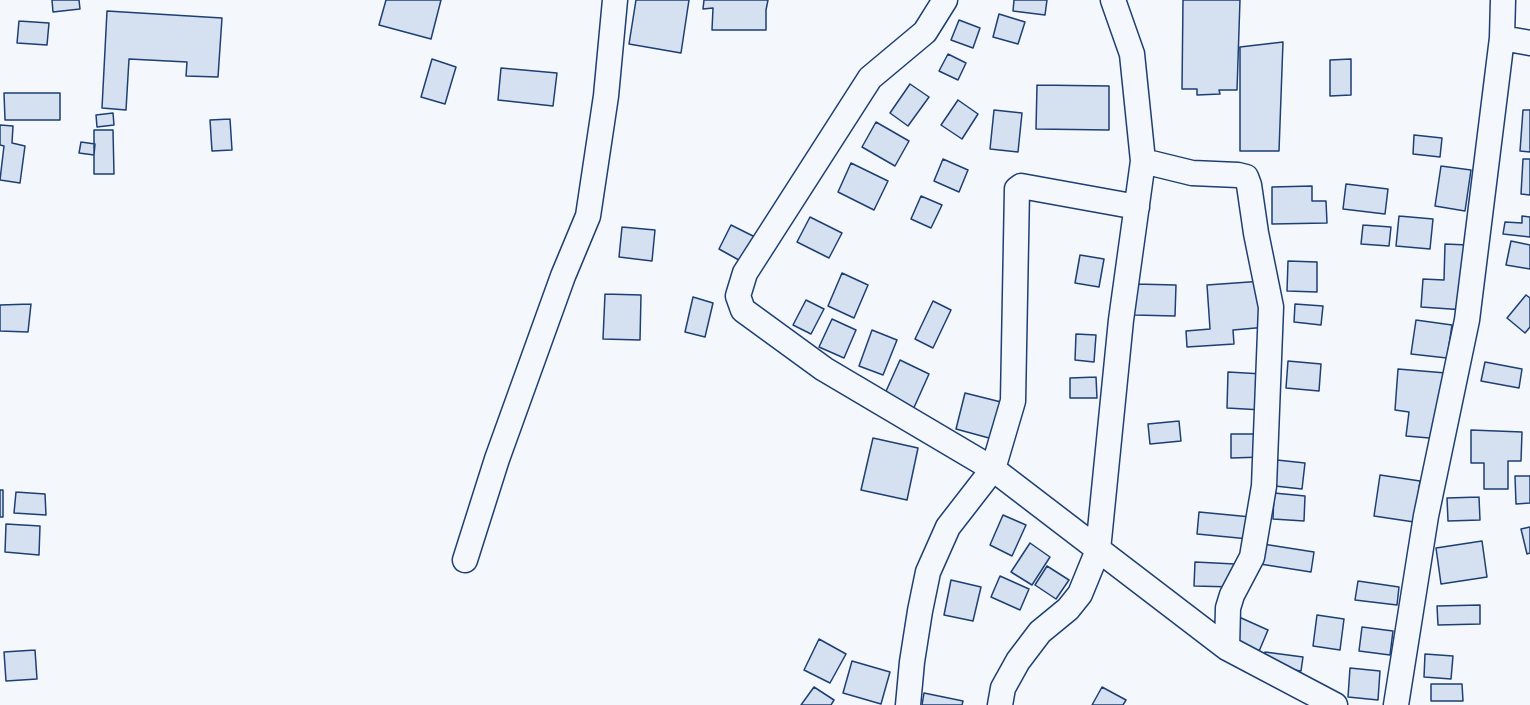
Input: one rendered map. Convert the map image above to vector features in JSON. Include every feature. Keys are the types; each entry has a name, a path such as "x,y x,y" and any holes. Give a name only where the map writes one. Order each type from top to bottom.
{"street":[{"path":"465,560 497,459 588,216 606,96 615,0"},
{"path":"945,0 925,33 870,78 745,273 738,296 743,310 824,369 993,469 1227,648 1335,705"},
{"path":"999,705 1003,688 1018,661 1040,633 1068,609 1080,594 1098,550 1120,320 1143,161 1132,54 1113,0"},
{"path":"1396,705 1426,516 1467,320 1502,38 1503,0"},
{"path":"1502,38 1530,43"},
{"path":"1143,161 1192,173 1238,175 1246,177 1249,185 1270,308 1264,486 1252,557 1232,595 1228,608 1227,648"},
{"path":"908,705 918,621 928,572 948,527 993,469 1013,401 1017,189 1021,186 1137,207"}],"building":[{"path":"52,0 79,0 80,9 53,12"},
{"path":"386,0 441,0 431,39 379,25"},
{"path":"636,0 689,0 681,53 629,44"},
{"path":"704,0 768,0 766,30 712,30 713,8 703,9"},
{"path":"1014,0 1047,0 1045,15 1013,11"},
{"path":"1183,0 1240,0 1237,90 1219,90 1220,94 1197,95 1197,89 1182,89"},
{"path":"107,11 222,18 218,77 186,76 187,62 129,59 126,110 102,108"},
{"path":"999,14 1025,22 1018,44 993,37"},
{"path":"959,20 980,28 973,48 951,40"},
{"path":"19,21 49,23 47,45 17,43"},
{"path":"1283,42 1279,151 1240,151 1240,47"},
{"path":"948,54 966,63 958,80 939,71"},
{"path":"432,59 456,67 445,104 421,97"},
{"path":"1351,59 1351,95 1330,96 1330,60"},
{"path":"501,68 557,73 553,106 498,100"},
{"path":"910,84 929,97 908,126 890,113"},
{"path":"1037,85 1109,86 1109,130 1036,129"},
{"path":"4,93 60,93 60,120 5,120"},
{"path":"958,100 978,114 962,139 941,125"},
{"path":"994,110 1022,113 1018,152 990,149"},
{"path":"1523,110 1530,110 1530,152 1520,151"},
{"path":"113,113 114,125 97,127 96,115"},
{"path":"230,119 232,150 212,151 210,120"},
{"path":"876,122 909,141 895,166 862,147"},
{"path":"0,125 13,126 12,143 25,146 20,183 0,180 4,146 0,145"},
{"path":"94,130 113,130 114,174 94,174"},
{"path":"1414,135 1442,138 1440,157 1413,154"},
{"path":"81,142 95,144 94,155 79,153"},
{"path":"943,159 968,170 959,192 934,181"},
{"path":"1523,159 1530,159 1530,195 1521,194"},
{"path":"851,163 888,181 874,210 838,192"},
{"path":"1441,166 1471,170 1465,211 1435,206"},
{"path":"1346,184 1388,189 1385,214 1343,209"},
{"path":"1312,186 1312,201 1326,201 1327,223 1272,224 1272,187"},
{"path":"921,196 942,205 931,228 911,219"},
{"path":"1399,216 1433,219 1430,249 1396,246"},
{"path":"1522,216 1530,217 1530,237 1503,234 1505,222 1522,223"},
{"path":"810,217 842,233 829,258 797,242"},
{"path":"731,225 759,239 746,264 719,249"},
{"path":"1363,225 1391,227 1389,246 1361,244"},
{"path":"622,227 655,230 652,261 619,257"},
{"path":"1511,241 1530,245 1530,269 1506,265"},
{"path":"1445,244 1468,245 1465,310 1421,307 1423,279 1444,280"},
{"path":"1080,255 1104,259 1099,287 1075,283"},
{"path":"1288,261 1317,262 1317,292 1287,291"},
{"path":"842,273 868,285 854,318 828,306"},
{"path":"1263,281 1267,327 1233,330 1234,344 1187,347 1186,331 1210,329 1207,285"},
{"path":"1135,284 1176,285 1175,316 1134,315"},
{"path":"605,294 641,295 640,340 603,339"},
{"path":"1526,295 1530,298 1530,327 1525,333 1507,318"},
{"path":"693,297 713,303 705,337 685,332"},
{"path":"806,300 824,309 811,334 793,325"},
{"path":"933,301 951,310 933,348 915,339"},
{"path":"31,304 28,332 0,331 0,305"},
{"path":"1295,304 1323,306 1321,325 1294,322"},
{"path":"832,319 856,330 844,358 819,347"},
{"path":"1416,320 1452,325 1447,358 1411,354"},
{"path":"872,330 897,340 883,375 859,366"},
{"path":"1076,334 1096,335 1094,362 1075,360"},
{"path":"900,360 929,374 912,412 883,398"},
{"path":"1288,361 1321,364 1319,391 1286,388"},
{"path":"1485,362 1522,369 1519,388 1481,381"},
{"path":"1398,369 1446,373 1441,439 1406,436 1409,412 1395,410"},
{"path":"1228,372 1263,374 1262,410 1227,408"},
{"path":"1096,377 1097,398 1070,398 1070,378"},
{"path":"965,393 1009,404 1000,441 956,429"},
{"path":"1179,421 1181,441 1150,444 1148,424"},
{"path":"1471,430 1522,432 1521,461 1508,461 1508,489 1484,489 1484,463 1471,463"},
{"path":"1231,434 1262,434 1263,457 1231,458"},
{"path":"873,438 918,448 907,500 861,490"},
{"path":"1277,460 1305,463 1302,489 1275,486"},
{"path":"1380,475 1420,481 1414,522 1374,516"},
{"path":"1515,476 1530,476 1530,503 1516,504"},
{"path":"0,490 3,490 3,517 0,517"},
{"path":"16,492 45,494 46,515 14,513"},
{"path":"1274,493 1305,496 1304,521 1273,519"},
{"path":"1479,497 1480,520 1448,521 1447,498"},
{"path":"1199,512 1251,517 1249,539 1197,534"},
{"path":"1003,515 1026,525 1012,556 990,545"},
{"path":"6,524 40,526 39,555 5,552"},
{"path":"1530,527 1530,553 1527,554 1521,529"},
{"path":"1482,541 1487,577 1441,584 1436,548"},
{"path":"1030,543 1050,557 1032,585 1011,572"},
{"path":"1263,544 1314,552 1311,572 1260,564"},
{"path":"1195,562 1235,564 1234,587 1194,586"},
{"path":"1047,566 1069,580 1056,599 1035,585"},
{"path":"1000,576 1029,589 1020,610 991,597"},
{"path":"951,580 981,587 973,621 944,615"},
{"path":"1358,581 1399,587 1397,605 1355,600"},
{"path":"1480,605 1480,624 1438,625 1437,606"},
{"path":"1317,615 1344,619 1340,650 1313,646"},
{"path":"1239,617 1268,630 1257,656 1228,644"},
{"path":"1362,627 1393,631 1390,655 1359,651"},
{"path":"819,639 846,654 830,683 804,670"},
{"path":"35,650 37,679 6,681 4,652"},
{"path":"1265,652 1303,657 1301,671 1262,665"},
{"path":"1425,654 1453,656 1451,679 1424,677"},
{"path":"852,661 890,672 881,704 843,693"},
{"path":"1350,668 1380,671 1378,700 1348,697"},
{"path":"1431,684 1462,684 1463,701 1431,701"},
{"path":"814,687 834,700 831,705 801,705"},
{"path":"1102,687 1126,700 1123,705 1092,705"},
{"path":"924,693 963,701 962,705 922,705"}]}
